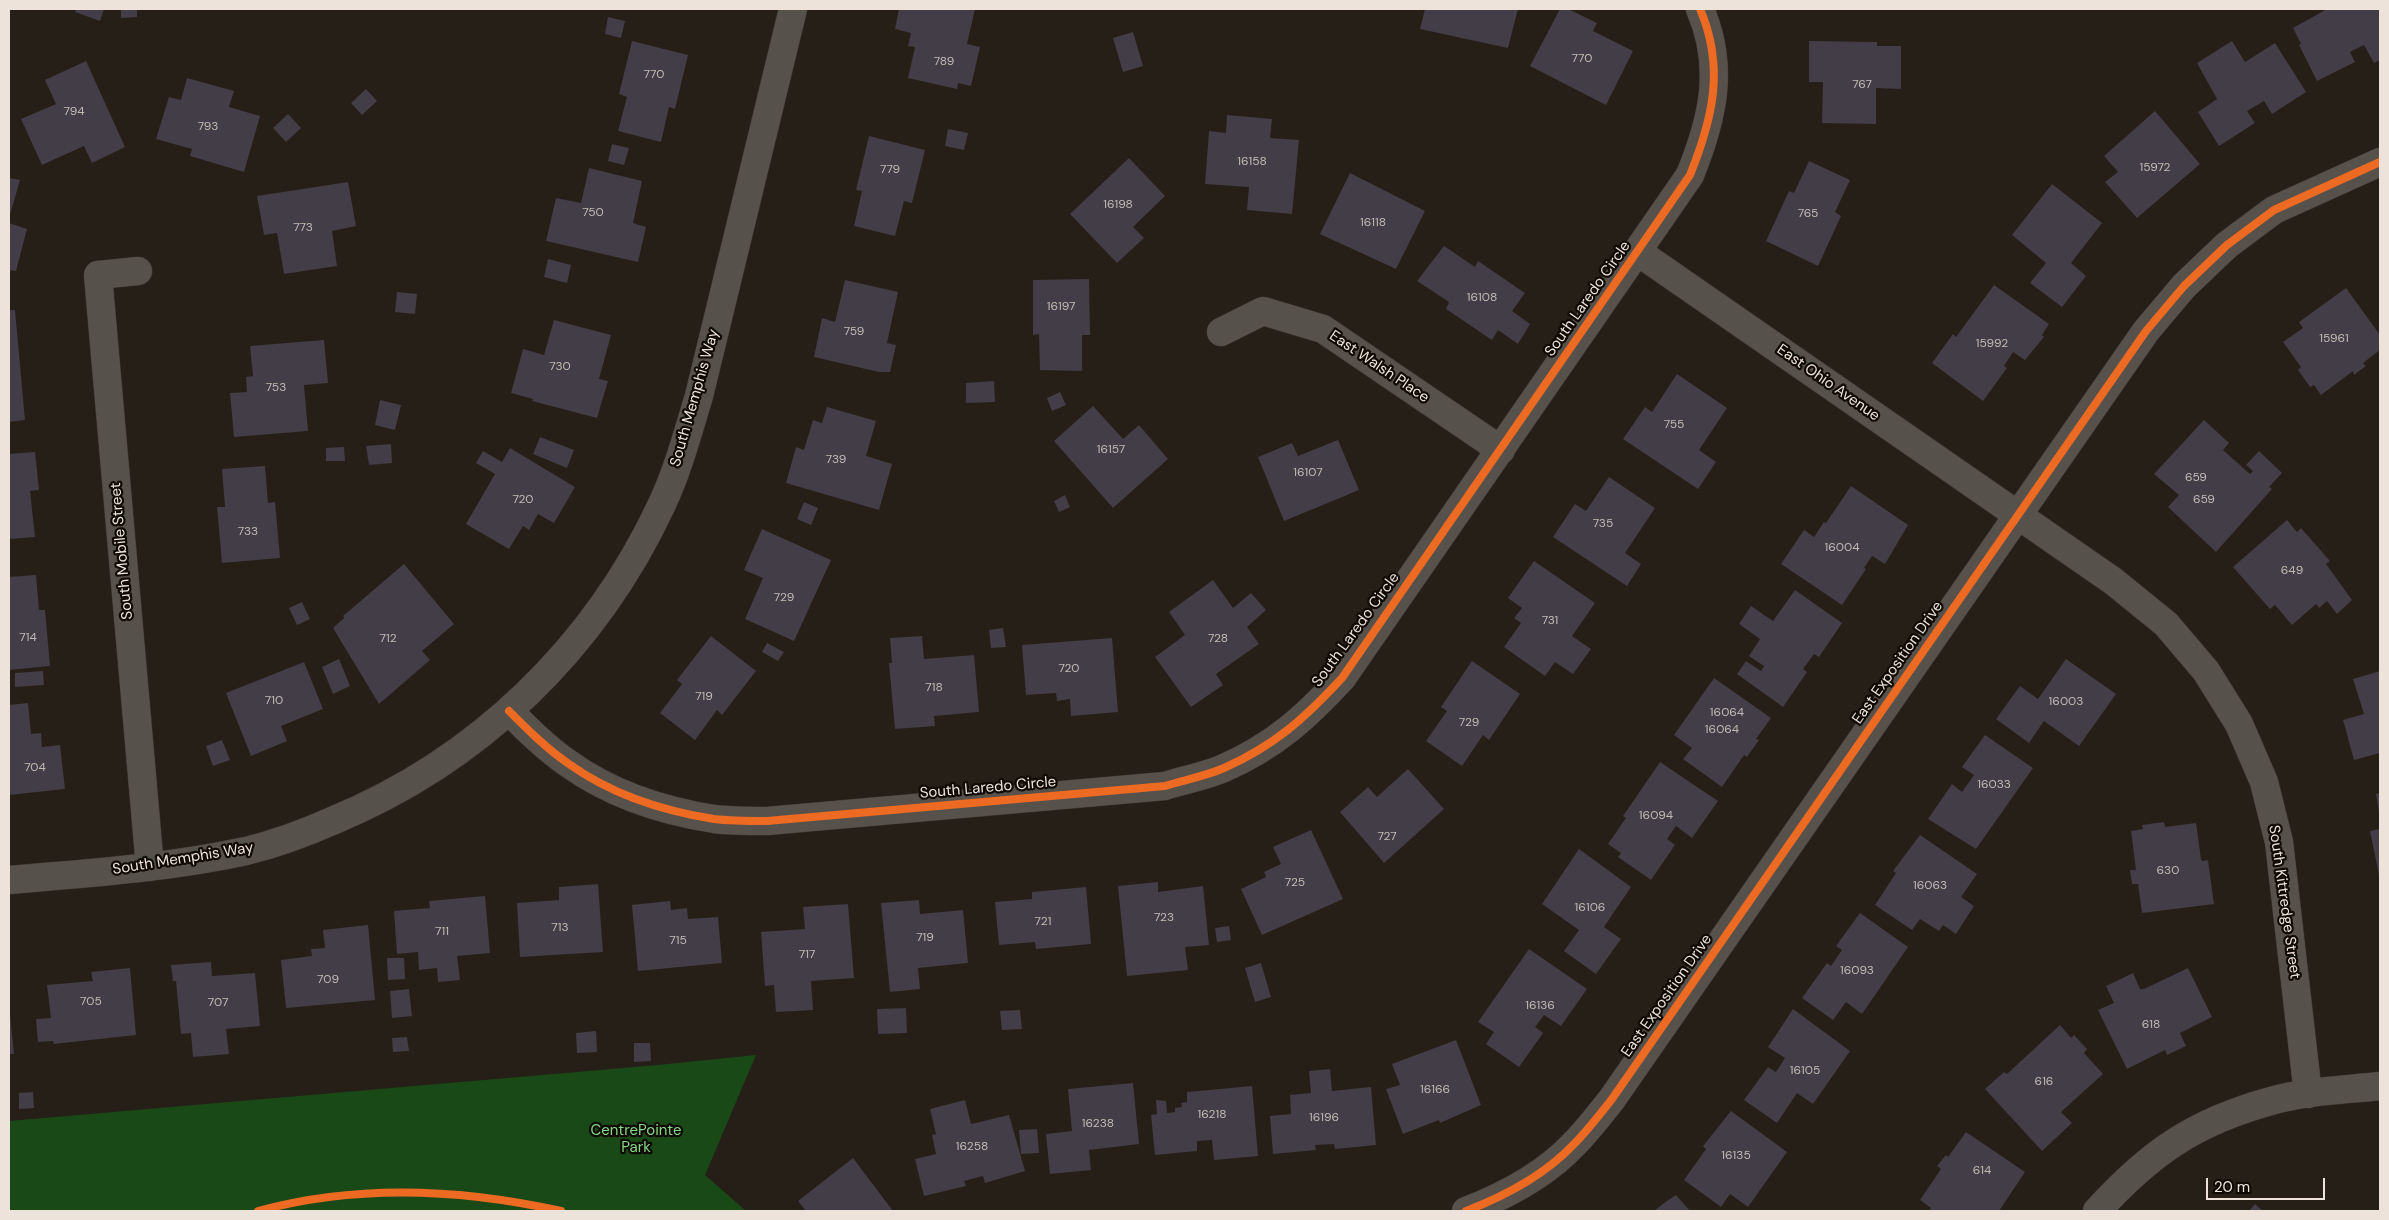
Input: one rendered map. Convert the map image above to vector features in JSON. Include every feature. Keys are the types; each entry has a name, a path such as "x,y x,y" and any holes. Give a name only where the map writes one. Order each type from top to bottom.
{"street":[{"name":"South Memphis Way","path":"9,880 150,867 246,851 308,832 368,806 425,775 478,738 556,666 596,615 632,561 662,504 685,443 699,396 793,9"},
{"name":"South Laredo Circle","path":"509,711 543,744 571,766 616,791 664,809 715,819 767,821 1165,786 1223,769 1276,740 1311,711 1342,678 1690,175 1706,137 1712,107 1714,66 1707,26 1700,9"},
{"name":"East Exposition Drive","path":"1466,1211 1494,1200 1536,1176 1573,1145 1612,1099 2146,331 2184,286 2228,245 2274,210 2380,162"},
{"name":"East Ohio Avenue","path":"1638,252 2017,515"},
{"name":"South Mobile Street","path":"138,271 98,275 150,867"},
{"name":"East Walsh Place","path":"1221,332 1263,310 1323,329 1500,450"},
{"name":"South Kittredge Street","path":"2017,515 2113,581 2166,624 2206,672 2239,724 2264,782 2279,842 2308,1094"},
{"path":"2097,1211 2127,1178 2166,1147 2209,1122 2272,1101 2308,1094 2380,1086"}],"path":[{"path":"258,1211 286,1204 352,1193 469,1196 561,1211"}],"green space":[{"name":"CentrePointe Park","path":"756,1055 705,1175 746,1211 9,1211 9,1121"}],"building":[{"path":"76,9 104,9 100,21 75,12"},
{"path":"121,9 137,9 137,17 121,18"},
{"path":"899,9 975,9 967,44 980,47 971,86 958,83 957,89 908,78 915,47 908,46 911,33 895,29"},
{"path":"1425,9 1518,9 1508,48 1420,29"},
{"path":"1560,9 1568,9 1597,23 1593,31 1633,51 1606,105 1530,66"},
{"path":"2327,9 2380,9 2380,60 2374,63 2364,45 2350,52 2355,62 2317,81 2299,45 2301,44 2293,28"},
{"path":"608,17 625,21 621,38 605,34"},
{"path":"1133,32 1143,66 1123,72 1113,38"},
{"path":"632,41 688,55 675,109 669,107 661,142 618,131 627,97 619,94"},
{"path":"1809,41 1877,42 1877,46 1901,46 1901,89 1876,88 1876,124 1822,123 1823,82 1809,82"},
{"path":"2232,41 2245,62 2275,43 2306,92 2272,114 2264,101 2247,111 2255,123 2219,146 2198,112 2217,99 2197,63"},
{"path":"86,61 125,147 92,163 84,146 42,165 21,119 56,104 45,80"},
{"path":"187,78 234,91 229,107 260,116 244,172 190,156 192,149 156,139 169,97 181,100"},
{"path":"366,89 377,101 362,115 351,103"},
{"path":"2155,111 2200,164 2137,218 2105,182 2118,172 2104,156"},
{"path":"288,114 301,128 286,142 273,128"},
{"path":"1227,115 1272,119 1270,138 1299,140 1292,214 1247,210 1249,187 1205,184 1209,131 1226,133"},
{"path":"948,129 968,133 964,150 945,146"},
{"path":"869,136 925,150 912,203 904,201 895,236 854,226 862,191 856,190"},
{"path":"612,144 629,148 624,165 608,161"},
{"path":"1129,158 1165,196 1133,227 1144,238 1117,263 1070,214"},
{"path":"1809,161 1850,180 1835,212 1841,216 1818,266 1766,241 1789,191 1794,193"},
{"path":"589,168 642,181 633,223 646,227 638,262 546,241 556,198 581,203"},
{"path":"1350,173 1425,211 1396,269 1320,234"},
{"path":"9,178 20,180 9,218"},
{"path":"348,182 356,226 332,231 337,266 284,274 277,233 264,235 257,196"},
{"path":"2052,184 2102,223 2071,263 2086,276 2062,307 2030,283 2046,263 2012,235"},
{"path":"9,223 27,229 16,271 9,270"},
{"path":"1444,246 1475,267 1478,261 1525,293 1512,311 1530,324 1518,344 1498,330 1492,340 1446,309 1449,302 1417,281"},
{"path":"548,259 571,265 567,283 544,277"},
{"path":"1089,279 1090,335 1082,335 1082,371 1040,370 1039,334 1033,335 1033,280"},
{"path":"845,280 898,292 887,343 896,345 890,372 879,372 814,357 822,318 835,322"},
{"path":"1994,285 2049,324 2042,335 2044,337 2025,360 2013,352 2004,366 2007,368 1983,401 1932,363 1953,334 1956,337"},
{"path":"2346,288 2380,335 2380,350 2363,363 2366,366 2354,375 2353,371 2321,395 2314,385 2310,387 2298,370 2301,367 2283,342 2303,328 2299,322"},
{"path":"397,292 417,294 415,314 395,312"},
{"path":"9,310 15,310 25,420 9,422"},
{"path":"554,320 611,335 599,379 608,381 597,418 532,401 533,399 511,393 523,349 544,355"},
{"path":"324,340 328,383 304,385 308,431 234,437 230,393 247,392 246,377 253,376 250,346"},
{"path":"1677,374 1727,408 1699,450 1716,462 1698,489 1623,439 1645,407 1652,412"},
{"path":"994,381 995,402 966,403 966,383"},
{"path":"1060,392 1066,405 1052,411 1047,398"},
{"path":"380,400 401,405 395,430 375,425"},
{"path":"1093,406 1123,439 1139,425 1168,459 1113,508 1054,441"},
{"path":"827,407 876,421 866,456 892,464 879,510 786,483 796,447 804,450 813,420 822,423"},
{"path":"2204,420 2229,443 2223,450 2250,474 2253,471 2246,465 2259,451 2282,473 2269,487 2272,489 2216,552 2168,507 2179,495 2154,474"},
{"path":"540,437 574,450 567,468 533,454"},
{"path":"1338,440 1359,490 1284,521 1258,457 1292,443 1298,456"},
{"path":"391,444 392,463 369,465 366,446"},
{"path":"344,447 345,461 326,461 326,448"},
{"path":"510,448 575,487 554,523 538,514 529,530 523,526 509,549 466,524 495,474 476,463 483,451 502,462"},
{"path":"35,452 39,490 30,491 35,537 9,539 9,454"},
{"path":"265,466 268,503 275,502 280,558 222,563 217,507 225,507 222,469"},
{"path":"1609,477 1655,508 1625,553 1641,564 1627,586 1553,537 1575,504 1586,511"},
{"path":"1851,486 1908,525 1885,564 1872,556 1864,568 1866,569 1842,605 1781,564 1804,530 1814,537"},
{"path":"1065,495 1070,507 1059,512 1054,501"},
{"path":"804,502 818,508 811,525 797,519"},
{"path":"2287,520 2297,532 2301,528 2330,561 2326,564 2352,600 2337,614 2327,601 2319,608 2316,604 2292,625 2275,605 2270,609 2233,567"},
{"path":"762,529 831,560 794,641 745,619 763,578 744,570"},
{"path":"1534,561 1595,603 1572,636 1591,649 1573,674 1555,662 1545,676 1504,647 1521,623 1514,618 1522,608 1508,598"},
{"path":"404,564 454,624 422,651 430,660 379,704 333,628 344,618 343,616"},
{"path":"36,575 39,610 45,610 50,666 9,670 9,577"},
{"path":"1213,580 1233,608 1251,593 1266,610 1247,627 1259,644 1216,674 1223,685 1191,707 1155,657 1185,635 1169,612"},
{"path":"1795,590 1842,623 1819,657 1814,654 1803,669 1807,672 1783,707 1737,674 1746,661 1761,671 1764,666 1749,656 1760,639 1739,624 1751,606 1773,621"},
{"path":"302,602 310,619 297,625 289,608"},
{"path":"1003,628 1006,647 991,648 989,630"},
{"path":"711,636 756,671 722,715 717,710 695,740 660,713 682,684 677,680"},
{"path":"922,636 924,659 974,655 979,712 934,716 935,726 895,729 889,663 892,663 890,638"},
{"path":"1112,638 1118,712 1071,716 1070,699 1057,701 1056,693 1026,695 1022,645"},
{"path":"767,643 784,652 778,661 762,652"},
{"path":"339,659 350,686 333,694 322,667"},
{"path":"2066,659 2116,694 2079,746 2044,721 2029,743 1996,719 2020,686 2038,699"},
{"path":"1472,661 1520,694 1489,740 1483,735 1462,766 1426,741 1447,711 1441,707"},
{"path":"304,662 323,709 281,726 287,741 251,756 226,693"},
{"path":"43,671 44,685 15,687 15,673"},
{"path":"2380,671 2380,753 2354,760 2343,720 2364,714 2353,679"},
{"path":"1714,678 1771,718 1756,739 1759,740 1747,757 1744,755 1722,787 1683,759 1692,748 1674,735"},
{"path":"28,703 31,734 41,733 42,747 60,745 65,789 9,795 9,705"},
{"path":"1985,735 2033,768 1976,849 1928,819 1952,784 1962,792 1974,775 1962,767"},
{"path":"222,740 230,760 213,766 206,746"},
{"path":"1660,762 1718,801 1692,838 1676,826 1667,839 1675,845 1651,880 1618,857 1621,853 1608,844 1626,818 1623,816"},
{"path":"1408,769 1444,809 1384,863 1340,812 1368,787 1377,797"},
{"path":"2380,793 2380,812 2379,812 2376,794"},
{"path":"2164,822 2165,827 2196,823 2201,859 2202,861 2208,860 2214,904 2142,913 2138,884 2132,884 2130,870 2136,870 2131,831 2143,829 2142,825"},
{"path":"2380,829 2380,875 2379,875 2370,831"},
{"path":"1311,830 1343,899 1262,935 1241,889 1266,877 1264,872 1281,864 1273,847"},
{"path":"1920,835 1977,874 1961,897 1974,906 1956,934 1943,925 1939,931 1920,919 1912,930 1875,905 1896,873 1893,871"},
{"path":"1579,849 1631,887 1604,927 1621,939 1596,974 1564,951 1579,930 1542,904"},
{"path":"1158,882 1158,892 1203,886 1209,945 1185,947 1188,970 1127,976 1118,886"},
{"path":"598,884 603,952 520,957 517,903 559,900 559,887"},
{"path":"1086,887 1091,944 1036,949 1035,942 999,945 995,902 1032,899 1032,892"},
{"path":"485,896 490,953 457,956 460,980 438,982 437,968 419,970 418,952 397,954 394,911 430,908 429,901"},
{"path":"919,900 920,914 963,910 968,963 918,968 920,989 890,992 881,903"},
{"path":"670,901 671,910 687,908 688,919 718,917 722,963 638,971 632,905"},
{"path":"848,904 854,978 811,981 813,1010 776,1012 774,985 765,986 761,932 805,929 803,907"},
{"path":"1860,913 1908,947 1862,1014 1846,1002 1833,1020 1802,998 1827,963 1831,966 1842,950 1836,946"},
{"path":"368,925 375,1000 286,1008 281,960 312,956 311,949 325,948 323,930"},
{"path":"1229,926 1231,940 1217,942 1215,928"},
{"path":"1529,949 1587,989 1561,1026 1544,1015 1535,1027 1543,1033 1519,1067 1486,1044 1494,1032 1478,1022"},
{"path":"387,958 404,958 405,979 388,980"},
{"path":"211,962 212,976 255,973 260,1026 226,1029 229,1054 193,1057 191,1033 181,1034 176,981 173,981 171,965"},
{"path":"1261,963 1271,997 1255,1002 1245,968"},
{"path":"130,968 136,1035 54,1044 53,1041 38,1042 36,1019 51,1018 47,985 93,981 91,972"},
{"path":"2188,968 2212,1017 2180,1033 2186,1046 2167,1055 2165,1050 2127,1069 2098,1010 2114,1003 2106,986 2133,973 2140,989 2144,989"},
{"path":"409,989 412,1016 392,1018 390,991"},
{"path":"9,1003 14,1054 9,1054"},
{"path":"906,1008 907,1033 878,1034 877,1009"},
{"path":"1793,1009 1850,1051 1813,1104 1797,1093 1777,1123 1744,1100 1768,1067 1776,1072 1785,1058 1768,1047"},
{"path":"1020,1010 1022,1029 1002,1030 1000,1011"},
{"path":"2060,1025 2071,1038 2074,1035 2087,1049 2084,1053 2103,1074 2061,1112 2072,1123 2042,1151 1985,1089 2004,1072 2007,1074"},
{"path":"596,1031 597,1052 577,1053 576,1033"},
{"path":"407,1037 409,1051 393,1052 392,1038"},
{"path":"1456,1040 1481,1105 1440,1123 1439,1120 1403,1134 1386,1089 1400,1085 1392,1064"},
{"path":"634,1043 650,1043 651,1061 634,1062"},
{"path":"1330,1069 1332,1091 1371,1087 1376,1145 1335,1149 1334,1144 1315,1145 1316,1150 1273,1154 1270,1116 1291,1114 1290,1095 1311,1093 1309,1071"},
{"path":"1133,1083 1139,1144 1089,1150 1091,1170 1050,1174 1046,1134 1072,1131 1068,1089"},
{"path":"1252,1086 1258,1156 1214,1160 1212,1140 1197,1141 1197,1151 1155,1155 1151,1115 1157,1114 1156,1100 1166,1101 1167,1113 1175,1112 1175,1108 1182,1107 1181,1103 1187,1102 1187,1092"},
{"path":"33,1092 34,1108 19,1109 19,1093"},
{"path":"965,1100 971,1124 1009,1115 1025,1171 985,1183 983,1176 964,1181 966,1186 924,1196 915,1159 936,1154 932,1135 936,1134 930,1109"},
{"path":"1731,1111 1787,1152 1748,1207 1730,1194 1721,1207 1684,1180 1706,1149 1703,1146"},
{"path":"1037,1129 1039,1153 1021,1154 1019,1130"},
{"path":"1966,1132 2025,1172 1999,1211 1929,1211 1931,1208 1920,1200 1941,1169 1937,1166 1946,1155 1948,1157"},
{"path":"853,1158 893,1211 806,1211 798,1201"},
{"path":"1676,1195 1690,1211 1654,1211 1664,1203"},
{"path":"2255,1204 2263,1211 2249,1211"}],"cycle path":[{"path":"509,711 553,752 585,775 602,784 657,806 695,816 733,821 767,821 1165,786 1217,771 1258,750 1288,730 1342,678 1690,175 1705,133 1713,92 1712,51 1708,30 1700,9"},
{"path":"1466,1211 1495,1199 1537,1175 1563,1155 1579,1139 1612,1099 2146,331 2184,286 2227,245 2274,210 2380,162"},
{"path":"258,1211 295,1202 371,1193 448,1194 486,1198 561,1211"}]}
